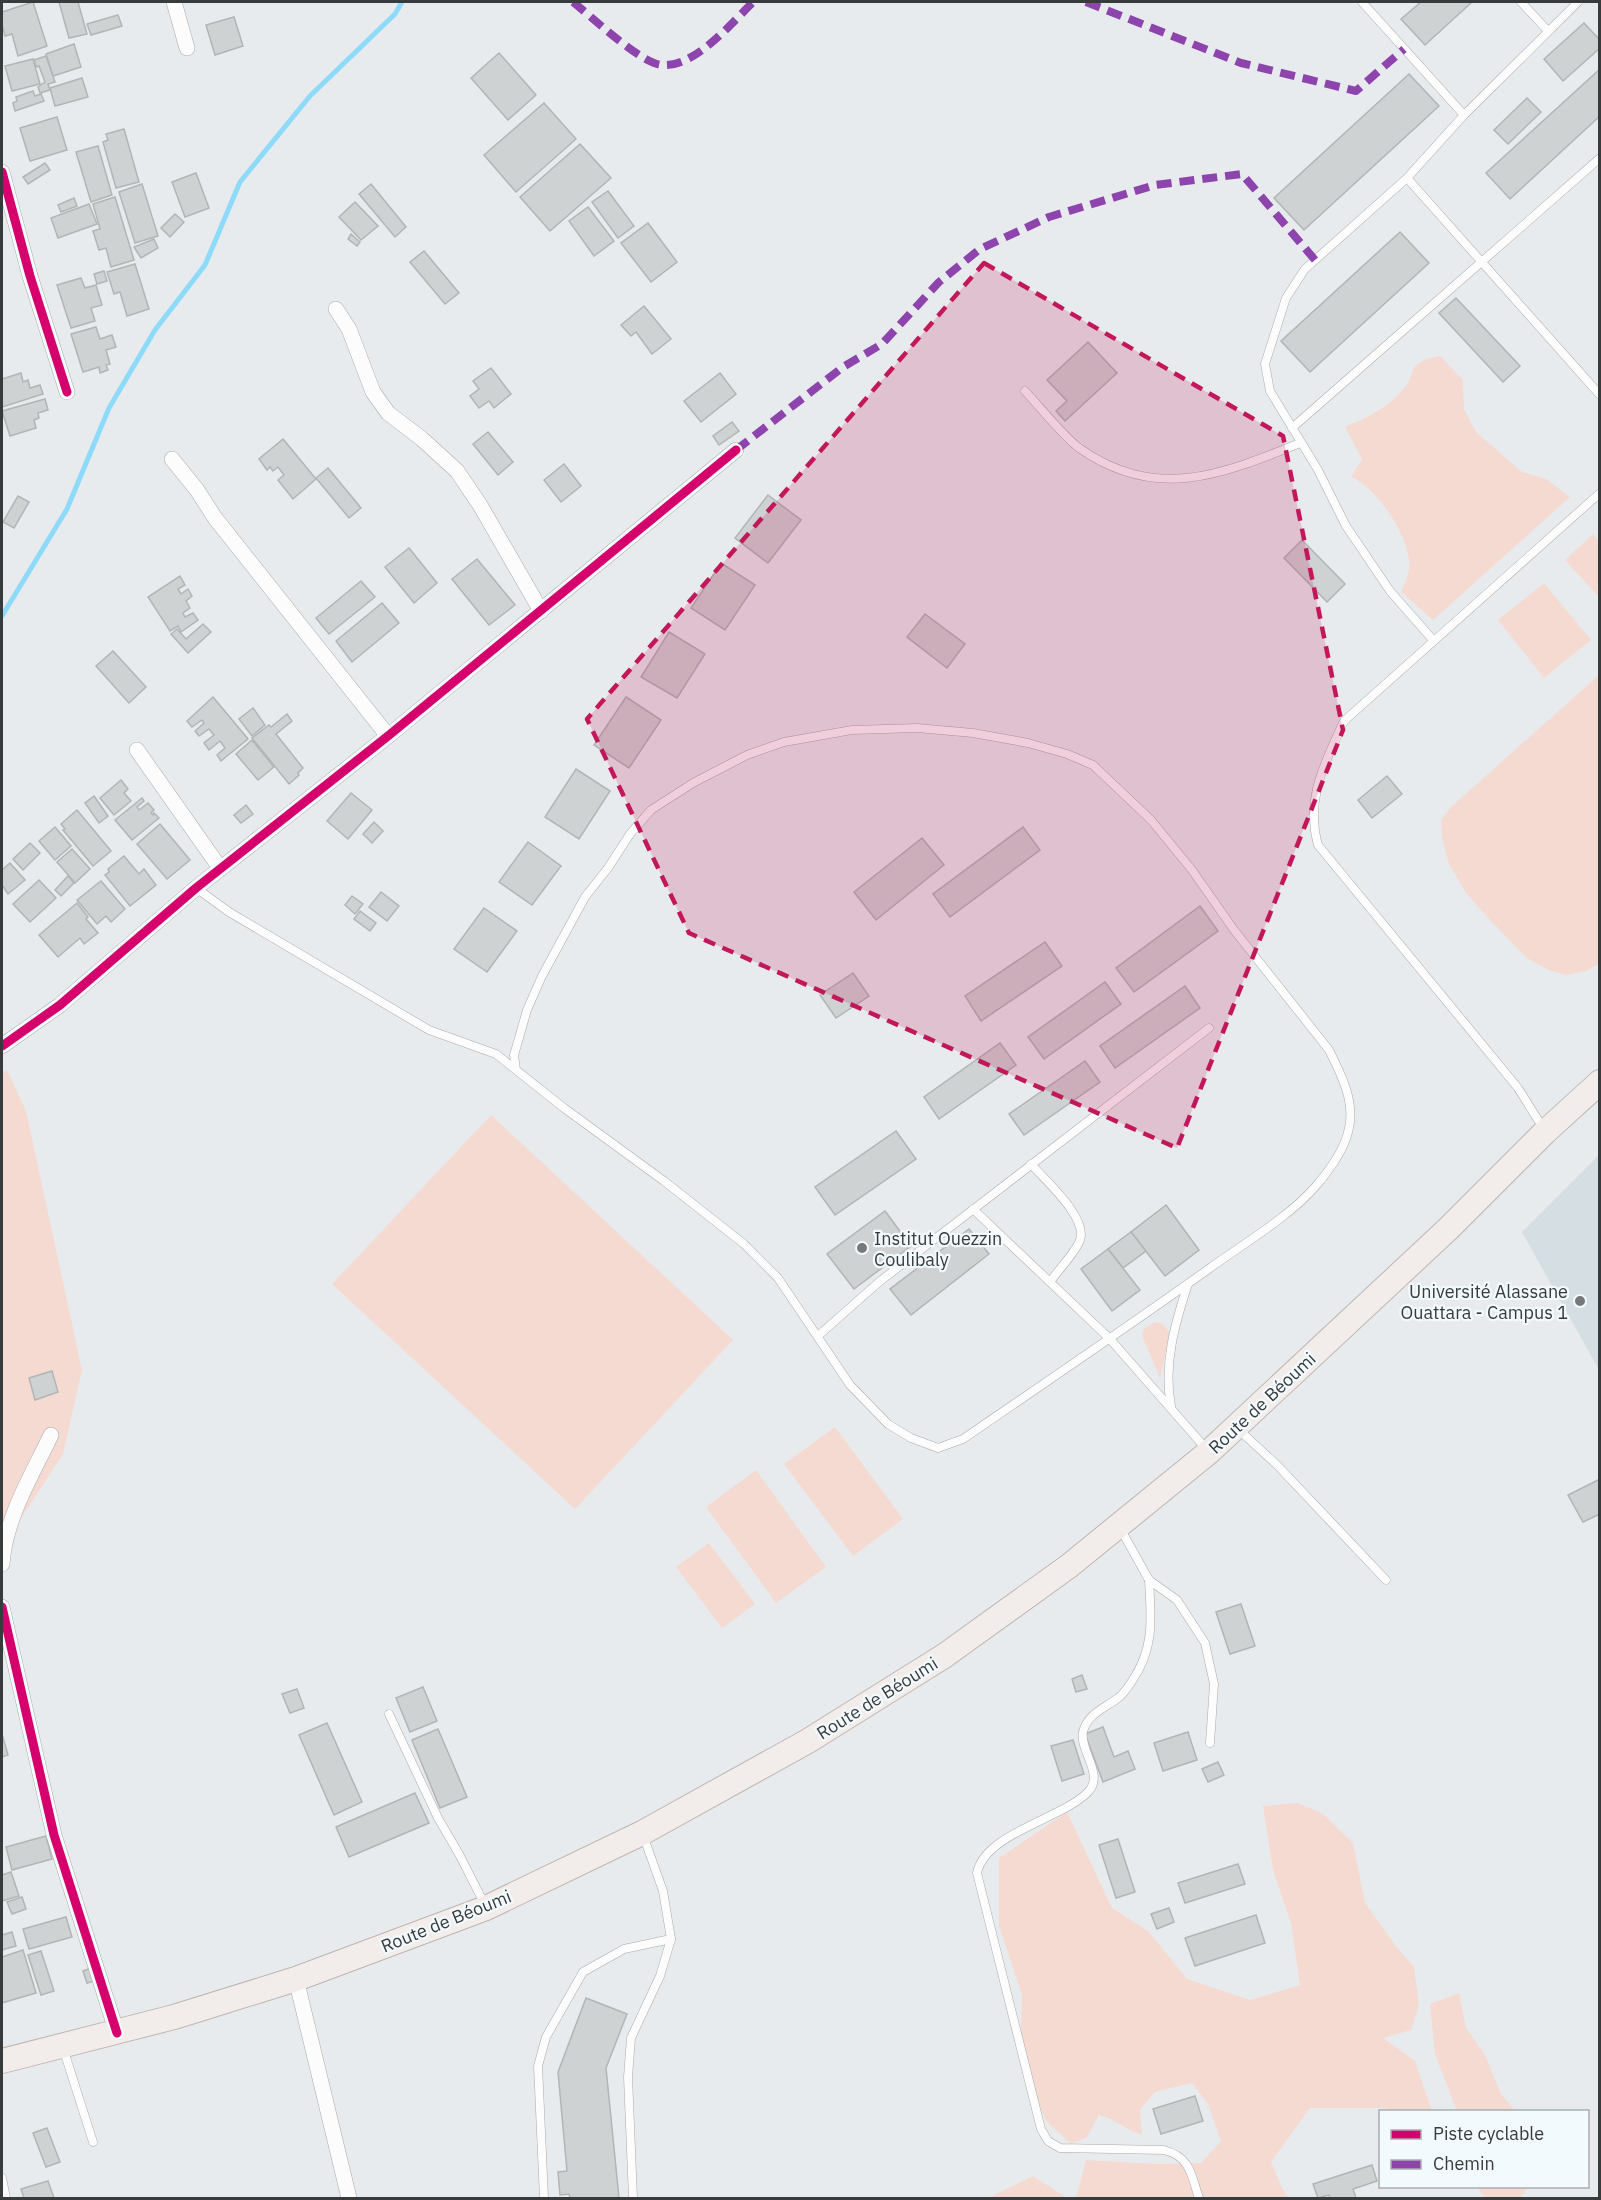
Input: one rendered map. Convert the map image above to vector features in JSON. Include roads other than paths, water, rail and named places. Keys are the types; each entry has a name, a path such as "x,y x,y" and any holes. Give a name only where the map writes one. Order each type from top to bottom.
{"main road":[{"name":"Route de Béoumi","path":"2,2061 117,2033 296,1979 486,1908 642,1833 808,1741 944,1656 1119,1527 1237,1428 1599,1082"}],"street":[{"path":"174,2 187,48"},
{"path":"2,172 30,276 67,392"},
{"path":"336,309 349,329 373,392 388,413 422,439 456,471 480,505 541,611"},
{"path":"2,1046 60,1005 220,868 388,736 736,450"},
{"path":"172,459 197,490 215,518 388,736"},
{"path":"137,750 220,868"},
{"path":"2,1564 3,1549 16,1512 51,1435"},
{"path":"2,1607 54,1835 117,2033"},
{"path":"296,1979 349,2199"}],"lane":[{"path":"1362,2 1464,115"},
{"path":"1521,2 1548,31"},
{"path":"1433,640 1390,591 1352,535 1318,470 1270,391 1265,364 1287,298 1305,269 1407,177 1464,115 1578,2"},
{"path":"1292,428 1599,158"},
{"path":"1407,177 1599,395"},
{"path":"1025,391 1078,447 1114,467 1147,478 1183,480 1248,464 1300,443"},
{"path":"1545,1132 1518,1088 1318,845 1312,826 1313,802 1323,767 1344,721 1599,493"},
{"path":"196,888 229,912 429,1030 496,1054 516,1070 564,1108 664,1181 744,1244 778,1278 850,1385 888,1424 911,1438 938,1448 963,1439 1110,1339 1280,1218 1314,1188 1340,1151 1349,1130 1350,1103 1329,1050 1234,930 1192,870 1151,820 1116,785 1093,765 1067,754 1028,743 973,733 917,728 852,730 784,742 747,755 693,783 651,810 630,834 608,868 585,897 542,976 527,1010 514,1055 516,1070"},
{"path":"818,1336 879,1282 1209,1028"},
{"path":"1031,1164 1077,1217 1082,1229 1080,1242 1050,1282"},
{"path":"973,1209 1110,1339 1209,1452"},
{"path":"1171,1407 1167,1387 1168,1367 1176,1317 1188,1284"},
{"path":"1237,1428 1277,1465 1386,1580"},
{"path":"1119,1527 1149,1580 1177,1600 1205,1644 1214,1684 1209,1743"},
{"path":"1149,1580 1152,1629 1142,1667 1121,1697 1094,1714 1086,1722 1082,1734 1094,1777 1090,1791 1077,1801 1026,1827 987,1853 979,1862 977,1873 1041,2129 1047,2141 1060,2148 1164,2150 1177,2154 1186,2162 1199,2199"},
{"path":"389,1714 438,1818 486,1908"},
{"path":"633,2199 628,2077 631,2038 660,1976 671,1939 663,1891 642,1833"},
{"path":"544,2199 538,2066 546,2037 583,1972 624,1949 671,1939"},
{"path":"62,2047 93,2142"},
{"path":"2,2178 6,2199"}],"waterway":[{"path":"2,616 67,509 109,408 155,330 205,265 240,182 310,96 395,14 402,2"}],"place":[{"name":"Institut Ouezzin Coulibaly","path":"862,1248"},
{"name":"Université Alassane Ouattara - Campus 1","path":"1580,1301"}]}
